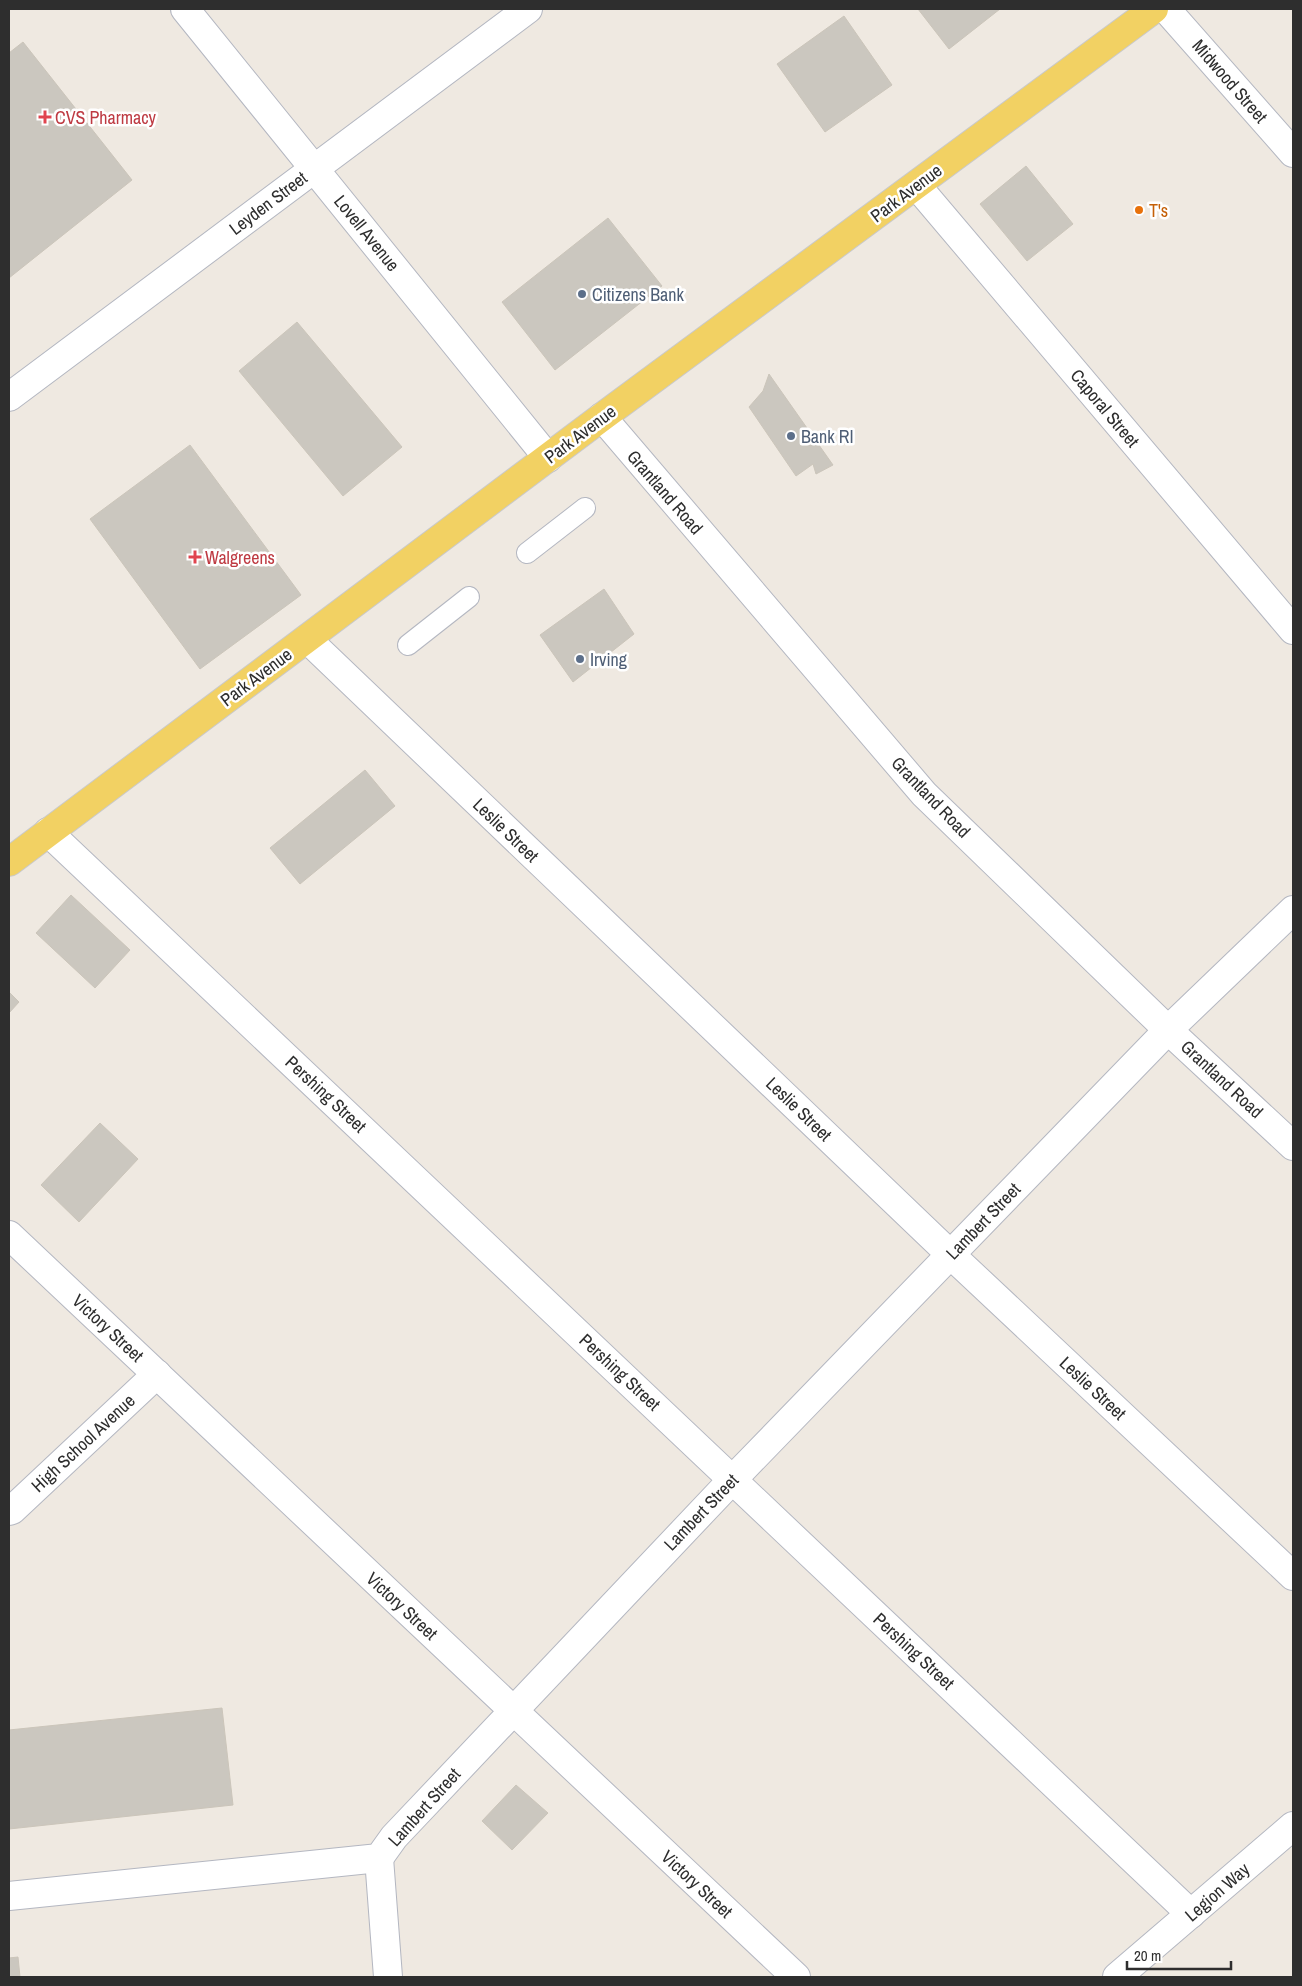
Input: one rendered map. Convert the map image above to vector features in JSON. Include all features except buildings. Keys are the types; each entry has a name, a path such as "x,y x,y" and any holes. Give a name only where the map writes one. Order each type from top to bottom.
{"main road":[{"name":"Park Avenue","path":"9,862 548,458 1154,9"}],"street":[{"name":"Lovell Avenue","path":"185,9 548,458"},
{"name":"Leyden Street","path":"9,397 528,9"},
{"name":"Midwood Street","path":"1166,9 1293,153"},
{"name":"Caporal Street","path":"917,186 1293,630"},
{"name":"Grantland Road","path":"602,418 924,794 1168,1030 1293,1146"},
{"name":"Leslie Street","path":"307,640 951,1255 1293,1576"},
{"name":"Pershing Street","path":"48,832 1191,1914"},
{"name":"Lambert Street","path":"9,1896 379,1858 394,1838 513,1710 733,1479 1168,1030 1293,910"},
{"name":"Victory Street","path":"9,1235 796,1977"},
{"name":"High School Avenue","path":"9,1511 157,1374"},
{"name":"Legion Way","path":"1117,1977 1293,1826"},
{"path":"379,1858 388,1977"}],"lane":[{"path":"527,553 586,508"},
{"path":"408,645 469,597"}],"place":[{"name":"CVS Pharmacy","path":"45,117"},
{"name":"T's","path":"1139,210"},
{"name":"Citizens Bank","path":"582,294"},
{"name":"Bank RI","path":"791,436"},
{"name":"Walgreens","path":"195,557"},
{"name":"Irving","path":"580,659"}]}
